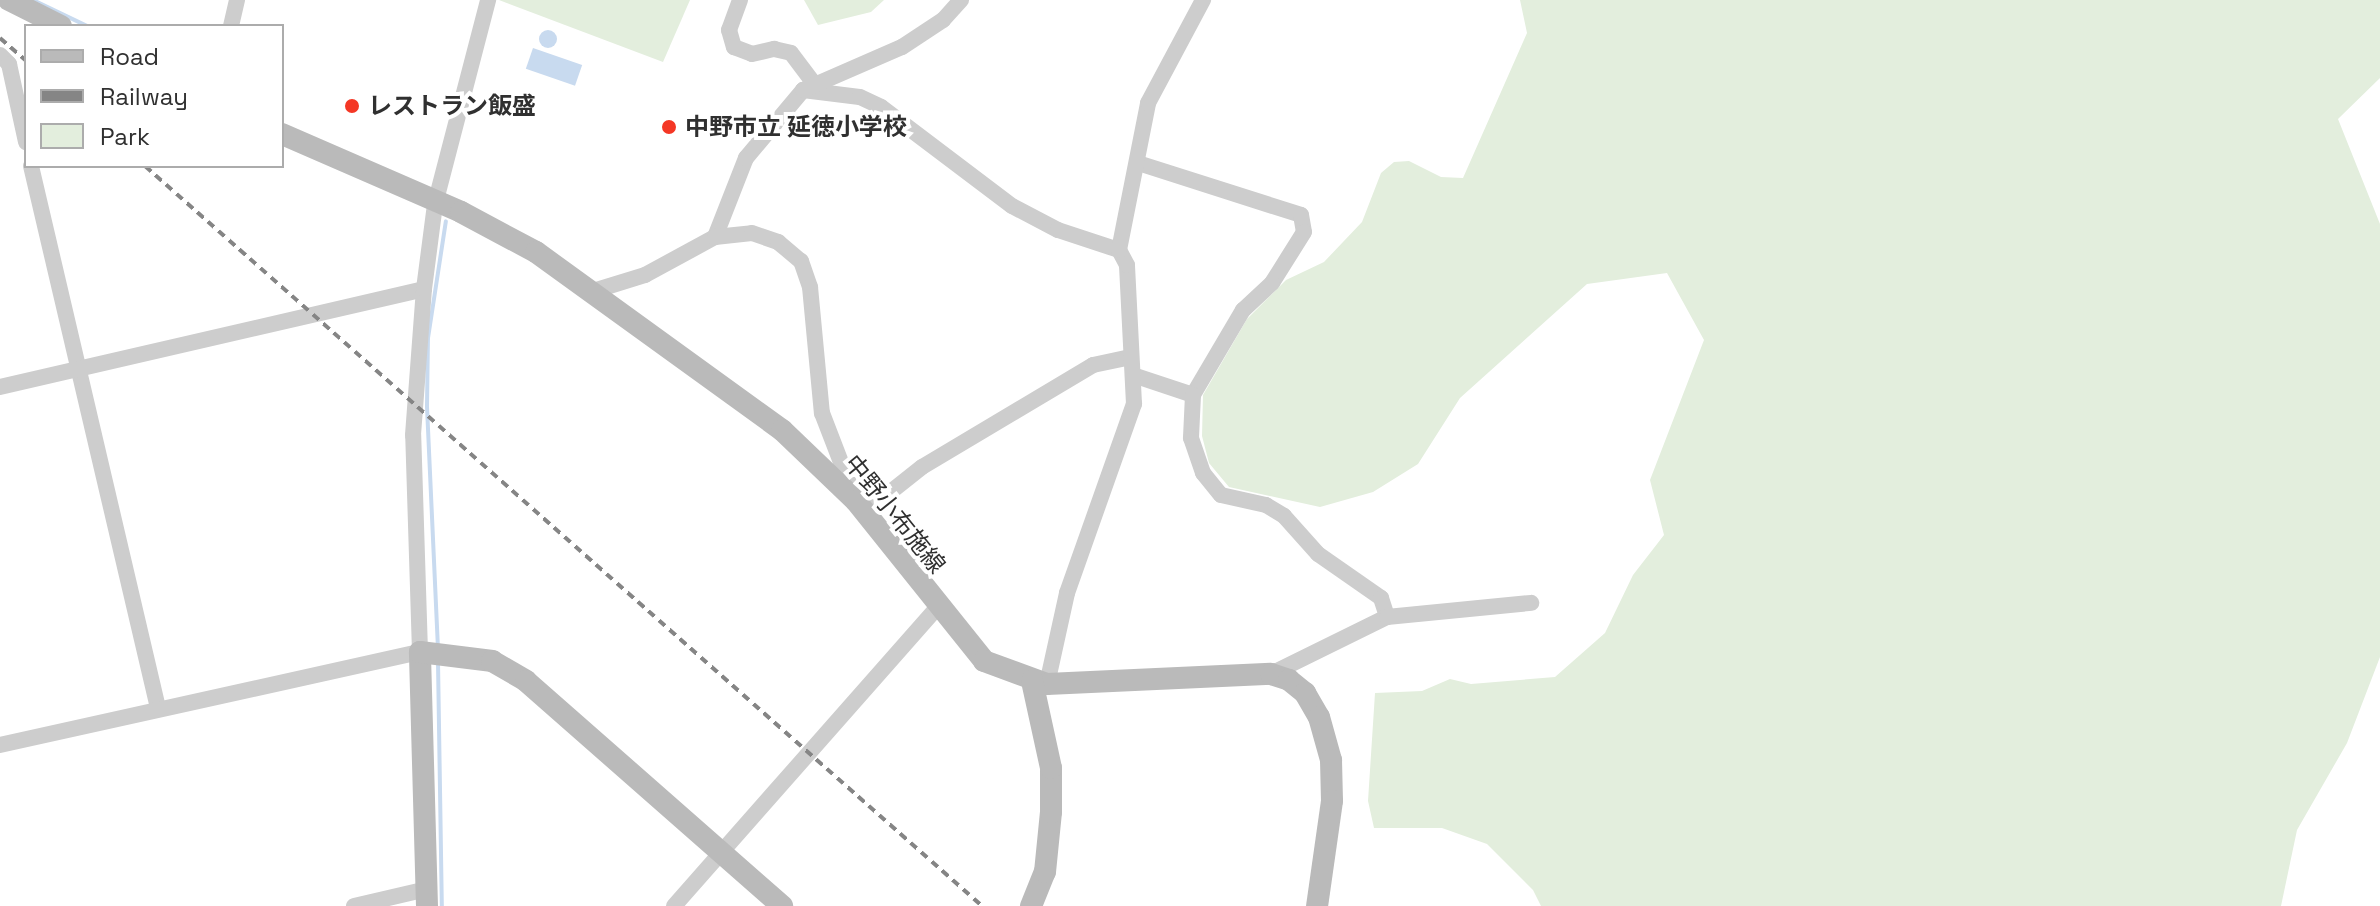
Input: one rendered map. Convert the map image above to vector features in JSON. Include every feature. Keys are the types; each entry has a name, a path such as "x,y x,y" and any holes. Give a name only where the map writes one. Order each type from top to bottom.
{"main road":[{"path":"9,0 57,24"},
{"name":"中野小布施線","path":"284,135 536,252 782,430 860,507 937,608 984,661 1039,682 1271,674"},
{"path":"427,898 420,652 457,653 492,661 526,681 782,906"},
{"path":"1271,674 1305,693 1319,717 1331,760 1332,801 1317,906"},
{"path":"1031,906 1045,872 1051,812 1051,768 1039,682"}],"street":[{"path":"231,24 237,0"},
{"path":"0,745 420,652 413,435 424,289 435,204 488,0"},
{"path":"740,0 729,30 734,47 752,54 774,49 791,53 808,86"},
{"path":"715,237 746,158 808,86 902,47 943,20 961,0"},
{"path":"1039,682 1134,404 1127,265 1119,250 1148,103 1203,0"},
{"path":"0,55 9,64 24,133"},
{"path":"808,86 860,97 881,107 1012,206 1058,230 1119,250"},
{"path":"1138,163 1301,215 1304,232 1272,283 1243,310 1193,395 1191,438 1203,473 1221,495 1266,505 1284,516 1318,554 1381,598 1387,617"},
{"path":"31,168 76,369 158,708"},
{"path":"590,292 645,275 715,237 752,233 778,242 801,261 810,287 822,413 860,507 1093,365 1130,357"},
{"path":"0,387 424,289"},
{"path":"1133,375 1193,395"},
{"path":"1271,674 1387,617 1531,603"},
{"path":"674,906 937,608"},
{"path":"354,906 427,898"}],"green space":[{"path":"499,0 690,0 663,62"},
{"path":"804,0 884,0 871,12 818,25"},
{"path":"1520,0 2380,0 2380,78 2338,119 2380,224 2380,657 2347,743 2297,830 2281,906 1541,906 1533,890 1487,844 1442,828 1374,828 1368,801 1375,693 1422,691 1450,679 1471,684 1555,677 1605,633 1633,575 1664,535 1650,480 1704,340 1667,273 1587,284 1460,398 1418,464 1373,492 1320,507 1229,487 1209,463 1202,436 1203,395 1247,319 1286,280 1324,262 1362,222 1381,173 1394,162 1409,161 1441,177 1463,178 1527,33"}],"water":[{"path":"548,30 557,39 548,48 539,39"},
{"path":"533,48 582,65 575,86 526,69"}],"waterway":[{"path":"35,1 83,24"},
{"path":"438,649 427,406 428,338 446,221"},
{"path":"438,662 442,906"}],"railway":[{"path":"0,38 24,59"},
{"path":"147,168 982,906"}],"place":[{"name":"レストラン飯盛","path":"352,106"},
{"name":"中野市立 延徳小学校","path":"669,127"}]}
